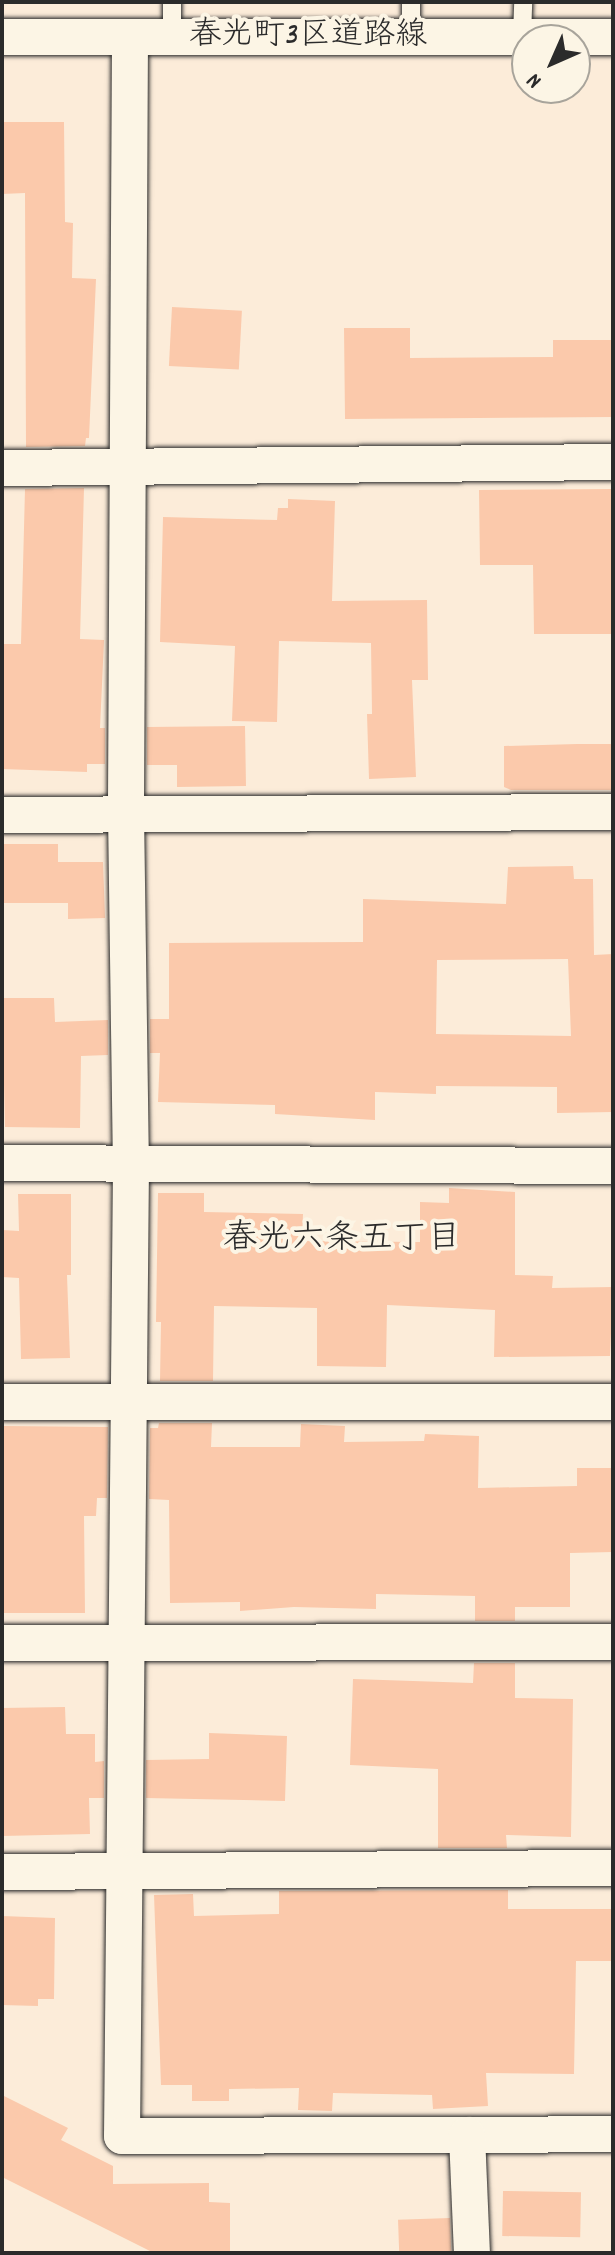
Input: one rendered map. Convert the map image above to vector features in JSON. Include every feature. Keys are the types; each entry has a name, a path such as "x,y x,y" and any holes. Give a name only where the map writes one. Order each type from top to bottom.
{"street":[{"name":"春光町3区道路線","path":"2,37 130,37 172,20 522,20 613,37"},
{"path":"130,37 126,812 131,1165 122,2136 613,2134"},
{"path":"2,468 613,462"},
{"path":"2,815 613,812"},
{"path":"2,1163 613,1166"},
{"path":"2,1402 613,1402"},
{"path":"2,1643 613,1642"},
{"path":"2,1872 613,1868"},
{"path":"467,2135 472,2253"}],"building":[{"path":"2,122 64,122 65,222 73,223 72,278 96,279 89,438 86,438 85,446 26,447 25,193 2,194"},
{"path":"172,307 242,311 239,370 169,366"},
{"path":"344,328 410,328 410,358 553,357 553,340 613,340 613,417 345,419"},
{"path":"84,488 80,639 104,640 100,728 105,728 105,764 87,764 87,772 2,769 2,644 21,644 25,489"},
{"path":"613,489 613,634 534,634 533,565 480,565 479,490"},
{"path":"288,499 335,501 332,601 427,600 428,680 412,680 416,777 369,779 367,714 372,714 371,643 279,641 277,722 232,721 235,646 160,642 163,517 277,520 278,508 288,508"},
{"path":"245,726 246,786 177,787 177,765 147,765 147,727"},
{"path":"613,744 613,790 511,790 504,787 504,746"},
{"path":"2,844 58,844 58,862 103,862 105,918 68,919 68,903 2,903"},
{"path":"573,866 574,879 593,879 594,955 613,954 613,1112 557,1113 557,1087 436,1086 436,1094 375,1092 375,1120 275,1114 275,1105 158,1102 160,1053 150,1053 150,1019 169,1019 169,943 363,942 363,899 506,904 508,867","holes":["568,959 571,1036 436,1034 437,960"]},
{"path":"2,998 54,998 55,1022 108,1020 108,1055 81,1056 80,1128 5,1127"},
{"path":"449,1188 515,1192 515,1275 553,1276 552,1288 613,1287 610,1356 494,1357 495,1310 387,1305 386,1367 317,1366 317,1308 214,1306 213,1381 160,1381 161,1322 156,1322 158,1193 204,1193 204,1212 303,1214 302,1241 420,1242 420,1202 449,1203"},
{"path":"18,1194 71,1194 71,1275 67,1275 70,1358 21,1359 19,1278 2,1277 2,1230 19,1231"},
{"path":"159,1423 212,1423 211,1447 300,1447 301,1424 345,1426 344,1442 424,1441 425,1434 479,1436 478,1488 577,1486 577,1468 613,1468 613,1552 570,1553 570,1607 515,1607 515,1621 475,1621 475,1596 376,1594 376,1609 294,1607 240,1611 240,1602 170,1603 169,1500 149,1499 150,1428 158,1428"},
{"path":"2,1426 108,1427 107,1498 97,1498 96,1516 84,1516 85,1613 2,1613"},
{"path":"474,1663 515,1663 515,1698 573,1699 571,1837 506,1835 507,1848 438,1848 438,1769 350,1765 353,1679 473,1683"},
{"path":"65,1707 66,1734 95,1734 95,1762 104,1761 104,1798 89,1798 90,1834 2,1836 2,1708"},
{"path":"209,1733 287,1736 285,1801 146,1798 146,1760 209,1759"},
{"path":"508,1890 508,1909 613,1909 613,1961 576,1961 574,2074 486,2073 488,2106 433,2109 432,2095 333,2093 332,2111 298,2110 299,2088 229,2089 229,2101 192,2101 192,2085 161,2085 154,1895 193,1894 194,1916 279,1914 279,1891"},
{"path":"2,1916 55,1918 54,1999 38,1999 38,2006 2,2005"},
{"path":"2,2095 68,2128 61,2140 113,2166 113,2184 209,2183 209,2202 230,2203 230,2253 154,2253 2,2177"},
{"path":"503,2191 581,2192 580,2237 502,2236"},
{"path":"450,2218 451,2253 399,2253 398,2220"}],"district":[{"name":"春光六条五丁目","path":"342,1241"}]}
